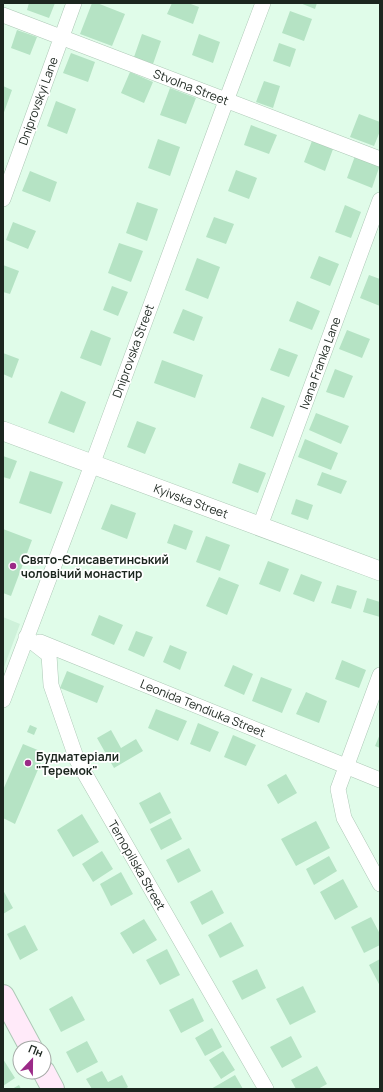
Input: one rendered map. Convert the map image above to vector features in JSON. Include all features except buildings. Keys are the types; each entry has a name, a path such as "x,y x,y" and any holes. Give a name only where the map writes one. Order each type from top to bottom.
{"main road":[{"path":"3,996 27,1040"},
{"path":"48,1080 53,1089"}],"street":[{"name":"Dniprovskyi Lane","path":"3,199 74,3"},
{"name":"Dniprovska Street","path":"3,700 263,3"},
{"name":"Stvolna Street","path":"3,15 380,159"},
{"name":"Ivana Franka Lane","path":"260,526 380,200"},
{"name":"Kyivska Street","path":"3,431 380,570"},
{"name":"Leonida Tendiuka Street","path":"26,637 380,780"},
{"name":"Ternopilska Street","path":"26,637 49,656 51,686 77,760 266,1089"},
{"path":"380,675 338,789 344,818 380,884"}],"shaded area":[{"path":"3,617 20,624 3,670"}],"place":[{"name":"Свято-Єлисаветинський чоловічий монастир","path":"13,566"},
{"name":"Будматеріали \"Теремок\"","path":"28,763"}]}
